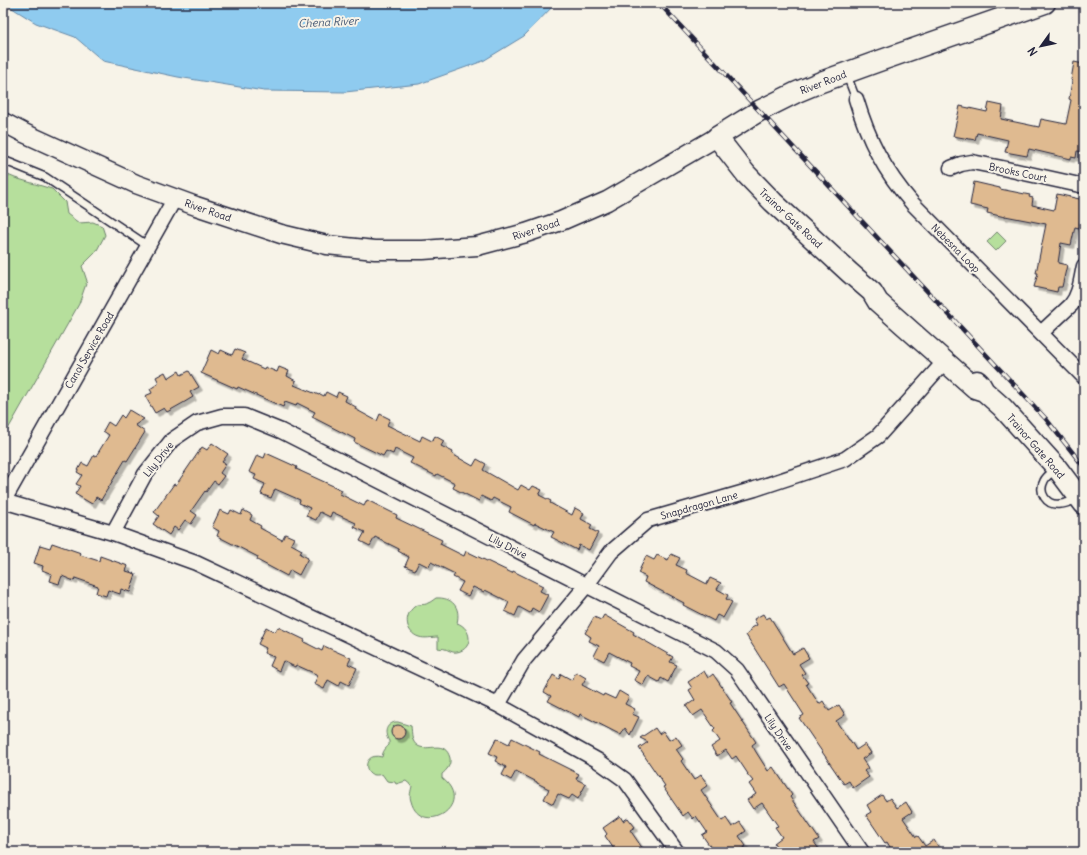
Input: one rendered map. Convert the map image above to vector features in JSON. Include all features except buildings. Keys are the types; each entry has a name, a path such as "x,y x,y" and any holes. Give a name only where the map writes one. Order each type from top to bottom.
{"main road":[{"name":"River Road","path":"717,136 759,111 797,92 887,58 1045,3"},
{"name":"Trainor Gate Road","path":"717,136 746,174 872,292 878,302 975,388 984,391"},
{"name":"Trainor Gate Road","path":"872,292 883,296 902,312 980,384 984,391 1002,407 1058,468 1082,501"}],"street":[{"name":"Nebesna Loop","path":"856,99 870,139 882,163 900,189 912,203 1084,377"},
{"name":"River Road","path":"3,122 24,133 129,180 196,206 281,234 327,245 375,250 423,250 477,246 526,233 561,221 607,201 717,136"},
{"name":"Brooks Court","path":"951,168 972,162 1084,186"},
{"name":"Canol Service Road","path":"3,502 175,198"},
{"path":"1041,333 1071,306 1075,300 1084,266"},
{"name":"Snapdragon Lane","path":"498,706 524,660 586,586 611,552 648,520 755,490 845,459 878,436 945,361"},
{"name":"Lily Drive","path":"113,533 145,474 172,440 197,423 222,416 244,416 288,435 716,651 736,670 862,852"},
{"path":"3,502 113,533 196,563 498,706 597,760 625,780 677,852"}],"lane":[{"path":"846,73 856,99"},
{"path":"3,160 45,177 148,246"},
{"path":"1058,468 1044,480 1041,489 1044,498 1051,504 1082,501"}],"green space":[{"path":"3,173 52,189 65,202 67,214 79,223 93,222 102,226 105,235 96,252 82,266 87,281 79,304 3,438"},
{"path":"997,232 1006,241 996,251 987,242"},
{"path":"436,598 451,601 458,612 457,623 466,629 469,638 466,647 462,650 454,652 438,648 438,637 419,637 411,632 409,628 407,619 414,607 431,602"},
{"path":"395,722 411,726 413,740 418,746 427,748 440,747 448,752 450,763 442,774 442,778 451,789 453,799 450,807 443,814 434,817 425,817 416,812 410,799 412,786 406,781 396,784 395,782 387,781 382,774 375,775 368,770 367,762 370,758 375,756 382,757 384,750 389,745 386,730 389,725"}],"water":[{"name":"Chena River","path":"4,3 556,3 524,36 483,61 419,84 345,92 264,91 178,77 103,61 75,37 36,23"}],"railway":[{"path":"659,3 1046,419 1084,467"}]}
